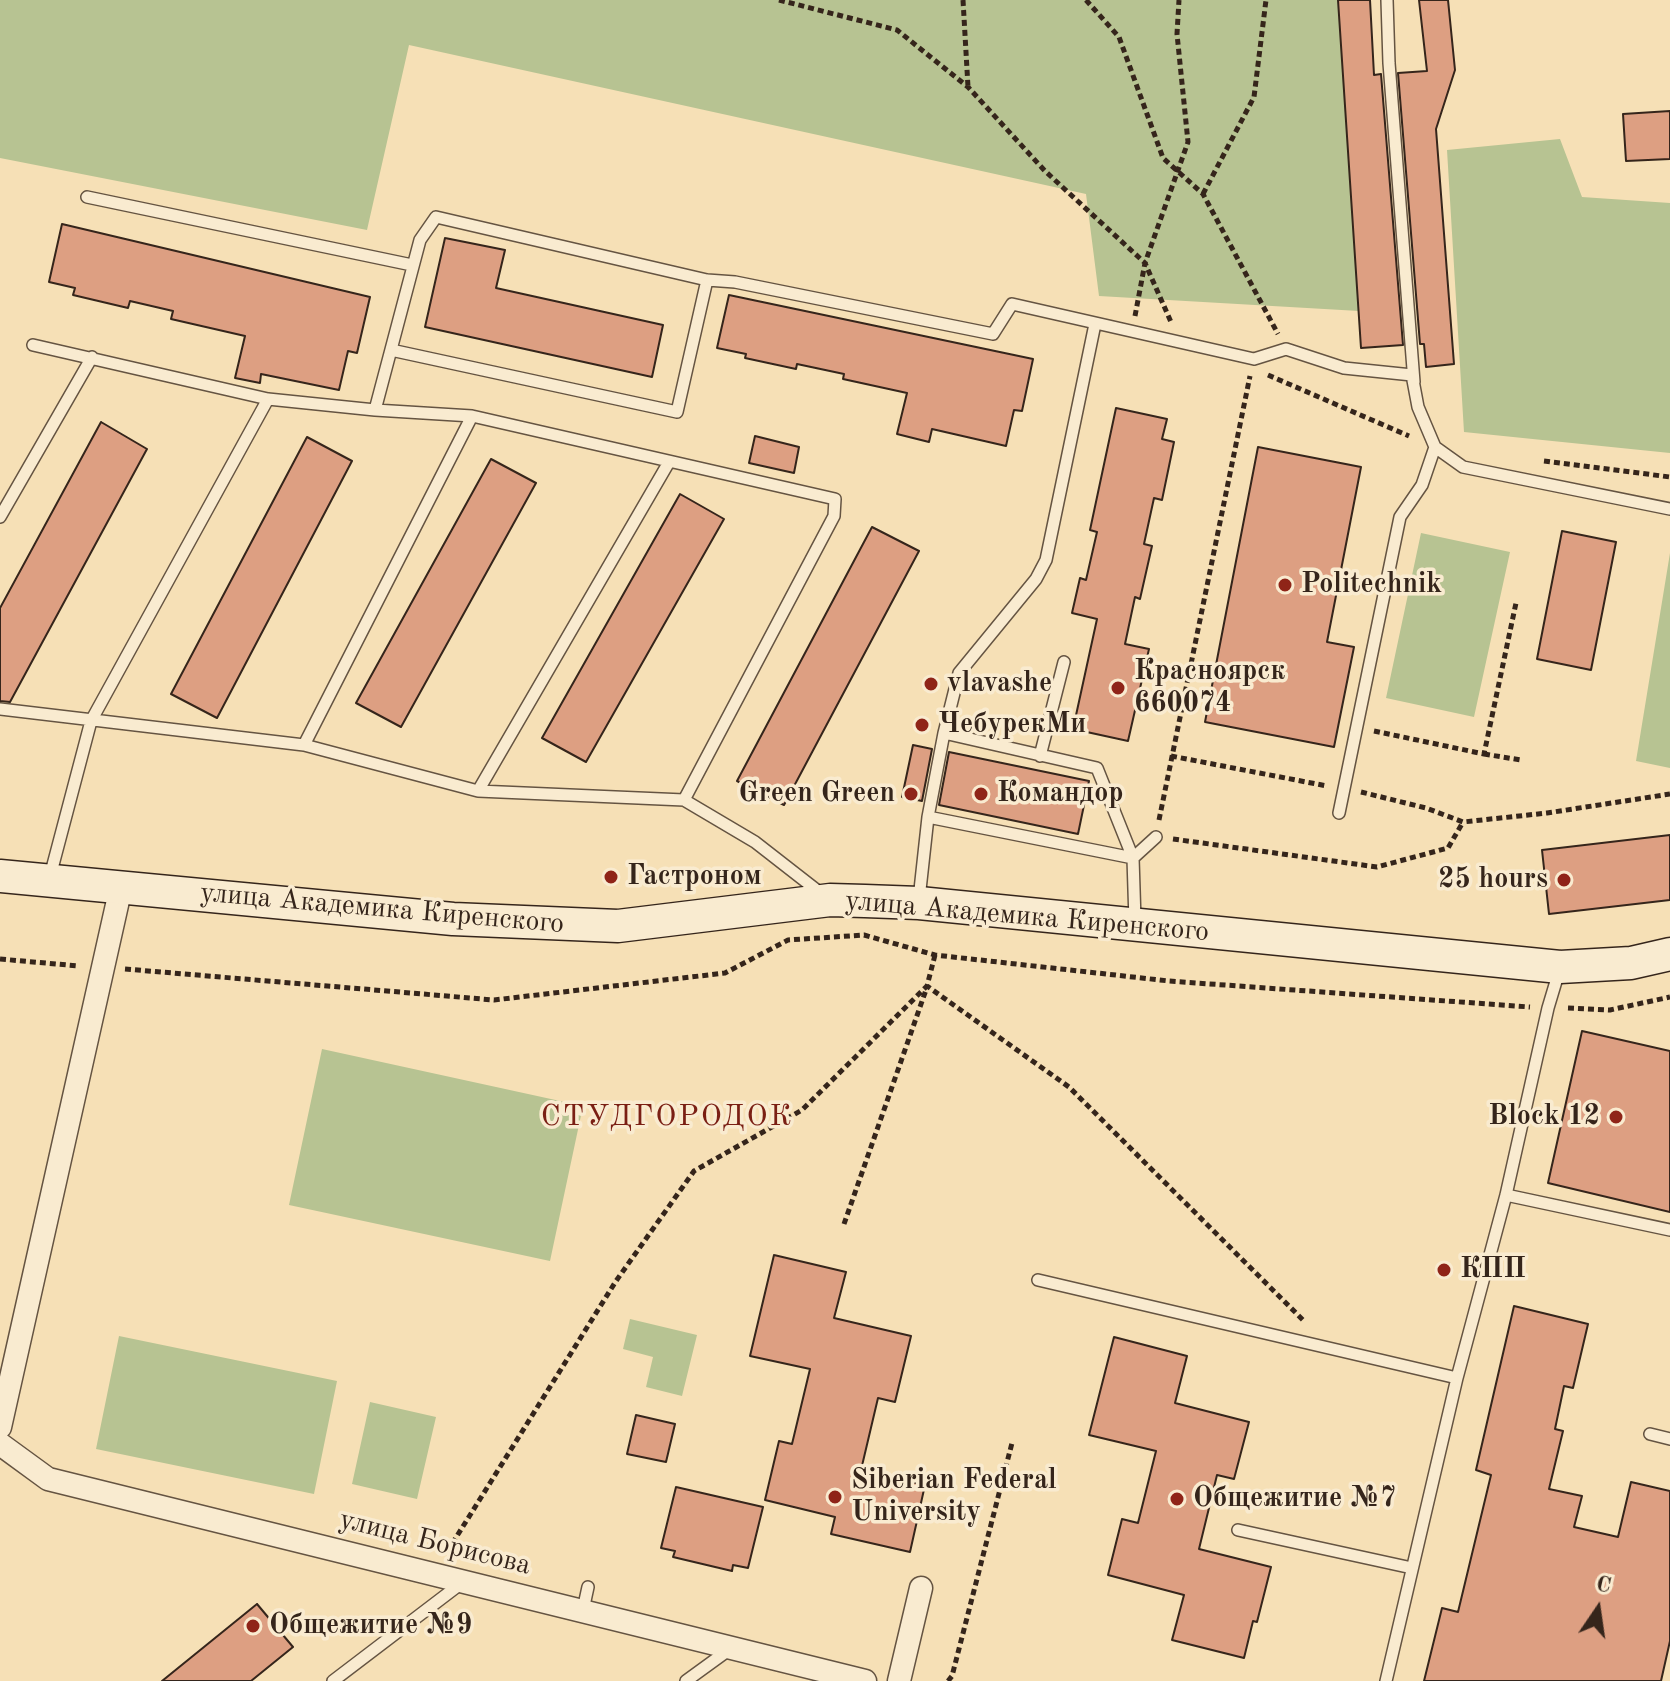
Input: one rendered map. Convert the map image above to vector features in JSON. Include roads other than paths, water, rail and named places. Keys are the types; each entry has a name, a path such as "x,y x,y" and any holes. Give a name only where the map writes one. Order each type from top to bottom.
{"main road":[{"name":"улица Академика Киренского","path":"0,876 453,919 618,926 830,900 919,903 1560,967 1631,963 1670,954"}],"street":[{"path":"0,1427 121,887"},
{"name":"улица Борисова","path":"0,1444 48,1479 865,1681"},
{"path":"899,1681 921,1588"}],"lane":[{"path":"1387,0 1412,375 1418,407 1435,447 1463,467 1670,509"},
{"path":"87,197 412,265"},
{"path":"375,410 412,265 420,240 436,217 707,280 735,282 993,334 1012,304 1181,343 1253,364 1286,349 1344,368 1412,375"},
{"path":"391,350 677,412 707,280"},
{"path":"919,903 928,817 959,673 1036,579 1046,560 1095,324"},
{"path":"33,345 268,399 472,416 835,499 834,516 684,800"},
{"path":"0,517 92,357"},
{"path":"49,880 91,721 268,399"},
{"path":"304,745 472,416"},
{"path":"1339,813 1400,517 1422,485 1435,447"},
{"path":"478,791 669,462"},
{"path":"1040,756 1064,662"},
{"path":"0,709 304,745 478,791 684,800 755,842 830,900"},
{"path":"944,733 1097,768 1133,858 1135,926"},
{"path":"928,817 1133,858"},
{"path":"1133,858 1156,837"},
{"path":"1386,1681 1457,1378 1506,1195 1560,967"},
{"path":"1506,1195 1670,1230"},
{"path":"1038,1280 1457,1378"},
{"path":"1650,1434 1670,1439"},
{"path":"1238,1530 1412,1568"},
{"path":"333,1681 463,1581"},
{"path":"583,1610 588,1587"},
{"path":"686,1681 734,1647"}],"place":[{"name":"Politechnik","path":"1285,585"},
{"name":"vlavashe","path":"931,684"},
{"name":"Красноярск 660074","path":"1118,688"},
{"name":"ЧебурекМи","path":"922,725"},
{"name":"Green Green","path":"911,794"},
{"name":"Командор","path":"981,794"},
{"name":"Гастроном","path":"611,877"},
{"name":"25 hours","path":"1564,880"},
{"name":"Block 12","path":"1616,1117"},
{"name":"КПП","path":"1444,1270"},
{"name":"Siberian Federal University","path":"835,1497"},
{"name":"Общежитие №7","path":"1177,1499"},
{"name":"Общежитие №9","path":"253,1626"}],"district":[{"name":"СТУДГОРОДОК","path":"667,1117"}]}
